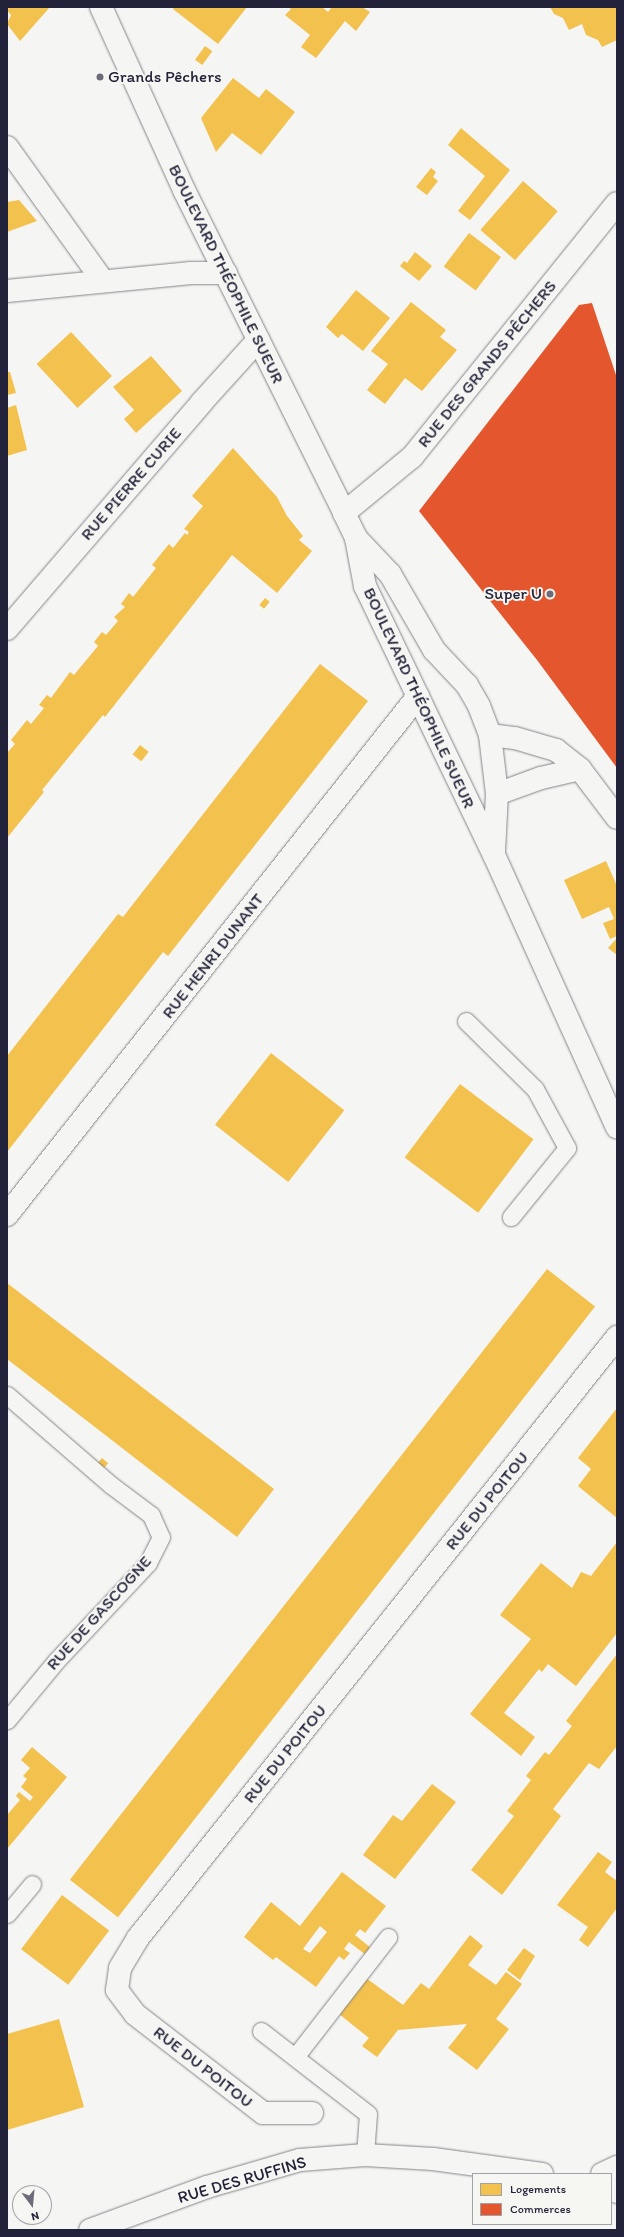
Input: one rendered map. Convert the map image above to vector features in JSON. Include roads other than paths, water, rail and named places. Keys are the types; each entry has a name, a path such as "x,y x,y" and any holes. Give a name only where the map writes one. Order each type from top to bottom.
{"street":[{"name":"BOULEVARD THÉOPHILE SUEUR","path":"102,7 163,148 356,538 365,586 494,855 617,1128"},
{"path":"7,147 103,281"},
{"name":"RUE DES GRANDS PÊCHERS","path":"344,513 412,457 617,202"},
{"path":"7,291 191,273 226,273"},
{"name":"RUE PIERRE CURIE","path":"7,629 202,402 258,340"},
{"name":"BOULEVARD THÉOPHILE SUEUR","path":"356,538 390,574 434,650 467,685 479,706 490,735 497,794 494,855"},
{"name":"RUE HENRI DUNANT","path":"7,1215 418,696"},
{"path":"490,735 515,738 556,750 580,769 617,818"},
{"path":"497,794 541,778 580,769"},
{"name":"RUE DU POITOU","path":"312,2113 263,2113 135,2014 117,1990 120,1968 138,1938 617,1337"},
{"name":"RUE DES RUFFINS","path":"90,2230 207,2187 300,2160 365,2155 433,2159 535,2173"},
{"path":"604,2173 617,2167"}],"lane":[{"path":"466,1021 535,1089 567,1148 511,1217"},
{"name":"RUE DE GASCOGNE","path":"7,1395 151,1515 161,1537 148,1563 56,1661 7,1720"},
{"path":"7,1914 32,1884"},
{"path":"294,2057 388,1936"},
{"path":"261,2031 368,2114 365,2155"}],"place":[{"name":"Grands Pêchers","path":"100,77"},
{"name":"Super U","path":"550,594"}]}
